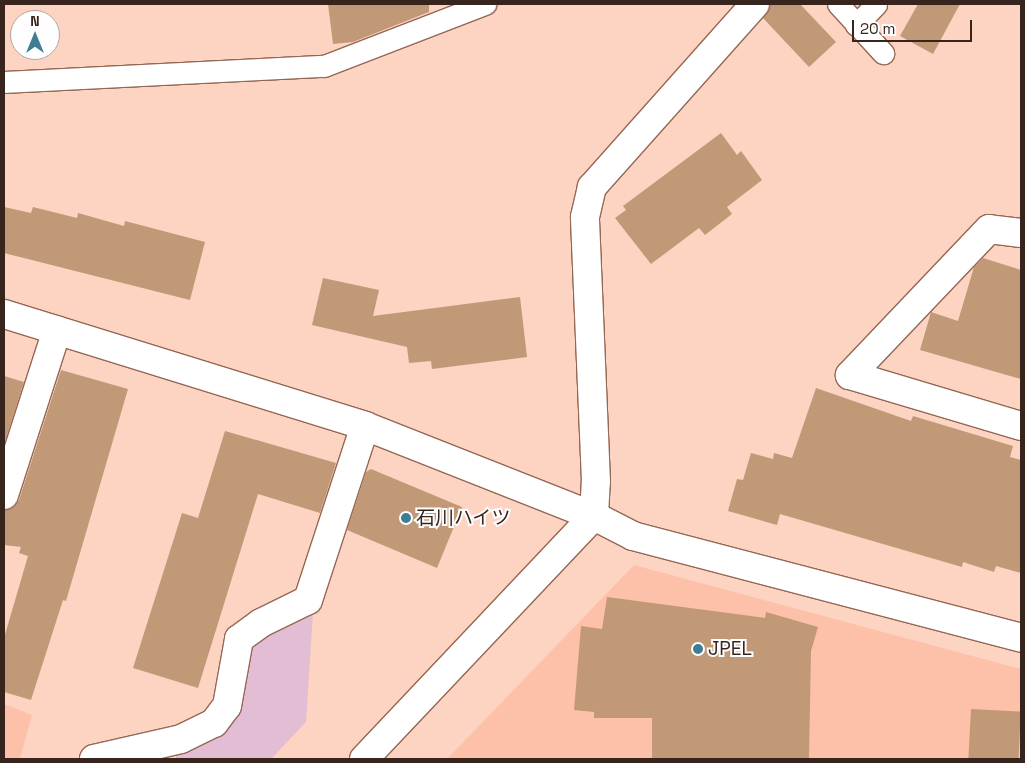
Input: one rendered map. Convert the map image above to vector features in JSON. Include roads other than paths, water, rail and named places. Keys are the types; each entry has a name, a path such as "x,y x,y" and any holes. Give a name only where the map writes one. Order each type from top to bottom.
{"street":[{"path":"364,759 594,516 596,482 584,218 592,187 755,4"},
{"path":"1021,233 989,229 850,375 1021,426"},
{"path":"4,314 364,426 594,516 633,536 1021,638"},
{"path":"4,495 57,330"},
{"path":"94,759 181,739 214,724 228,706 239,639 261,623 308,600 364,426"}],"lane":[{"path":"4,82 324,66 485,4"},
{"path":"838,4 883,53"},
{"path":"856,25 876,4"}],"place":[{"name":"石川ハイツ","path":"406,518"},
{"name":"JPEL","path":"698,649"}]}
